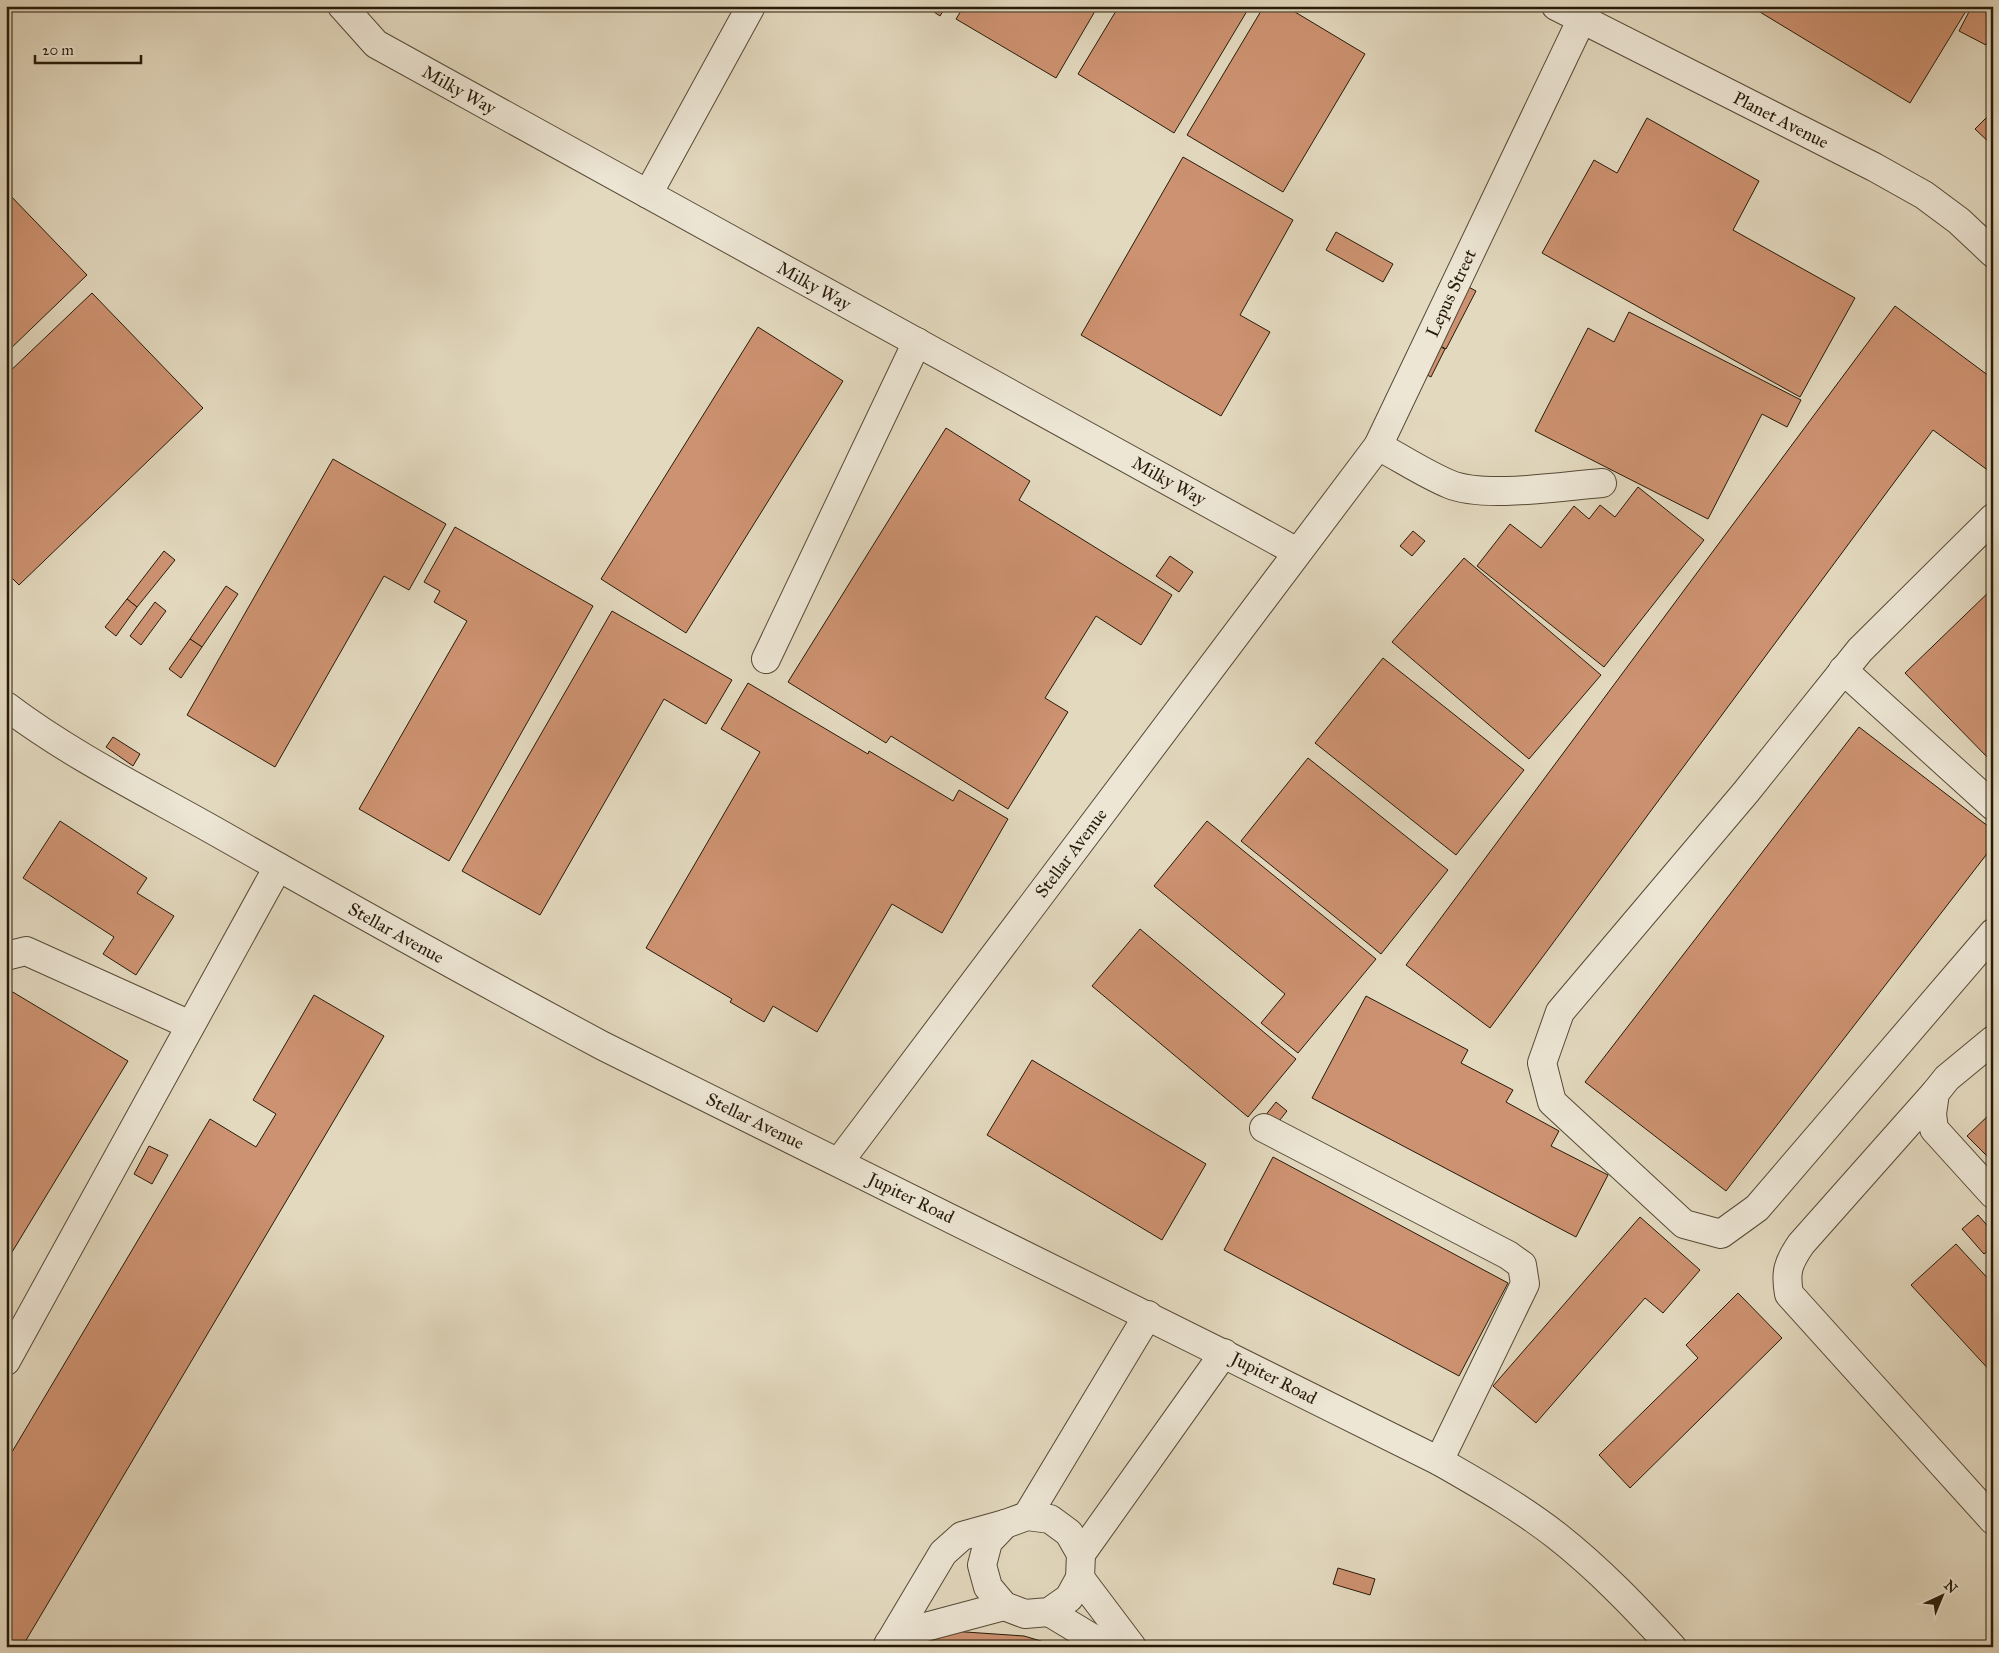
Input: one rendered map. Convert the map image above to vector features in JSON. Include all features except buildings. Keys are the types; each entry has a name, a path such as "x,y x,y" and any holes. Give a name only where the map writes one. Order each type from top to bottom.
{"street":[{"name":"Milky Way","path":"342,6 376,44 1297,552"},
{"name":"Planet Avenue","path":"1556,6 1585,13 1899,181 1959,221 1993,253"},
{"path":"648,194 750,8"},
{"name":"Lepus Street","path":"1297,552 1378,446 1585,13"},
{"path":"766,659 917,342"},
{"path":"1378,446 1450,485 1469,490 1498,491 1602,483"},
{"path":"1993,518 1860,650 1746,792 1560,1012 1542,1063 1552,1102 1684,1224 1721,1234 1757,1208 1993,933"},
{"name":"Stellar Avenue","path":"6,706 30,724 110,772 503,993 603,1046 839,1162 1297,552"},
{"path":"1843,670 1993,806"},
{"path":"6,1361 278,867"},
{"path":"6,956 26,951 190,1025"},
{"path":"1993,1040 1947,1078 1801,1244 1790,1261 1786,1279 1789,1294 1993,1520"},
{"path":"1935,1093 1932,1114 1934,1129 1993,1194"},
{"path":"1264,1128 1508,1255 1522,1266 1525,1284 1439,1461"},
{"name":"Jupiter Road","path":"839,1162 1439,1461 1508,1501 1557,1536 1609,1582 1672,1647"},
{"path":"1148,1315 1016,1520 988,1542 982,1565 988,1587 1004,1606 1025,1614 1049,1612 1069,1598 1080,1566 1224,1353"},
{"path":"888,1645 943,1553 952,1543 962,1536 1016,1520 1050,1519 1070,1533 1080,1566 1132,1647"},
{"path":"888,1645 914,1630 1004,1606"},
{"path":"1049,1612 1107,1647"}]}
